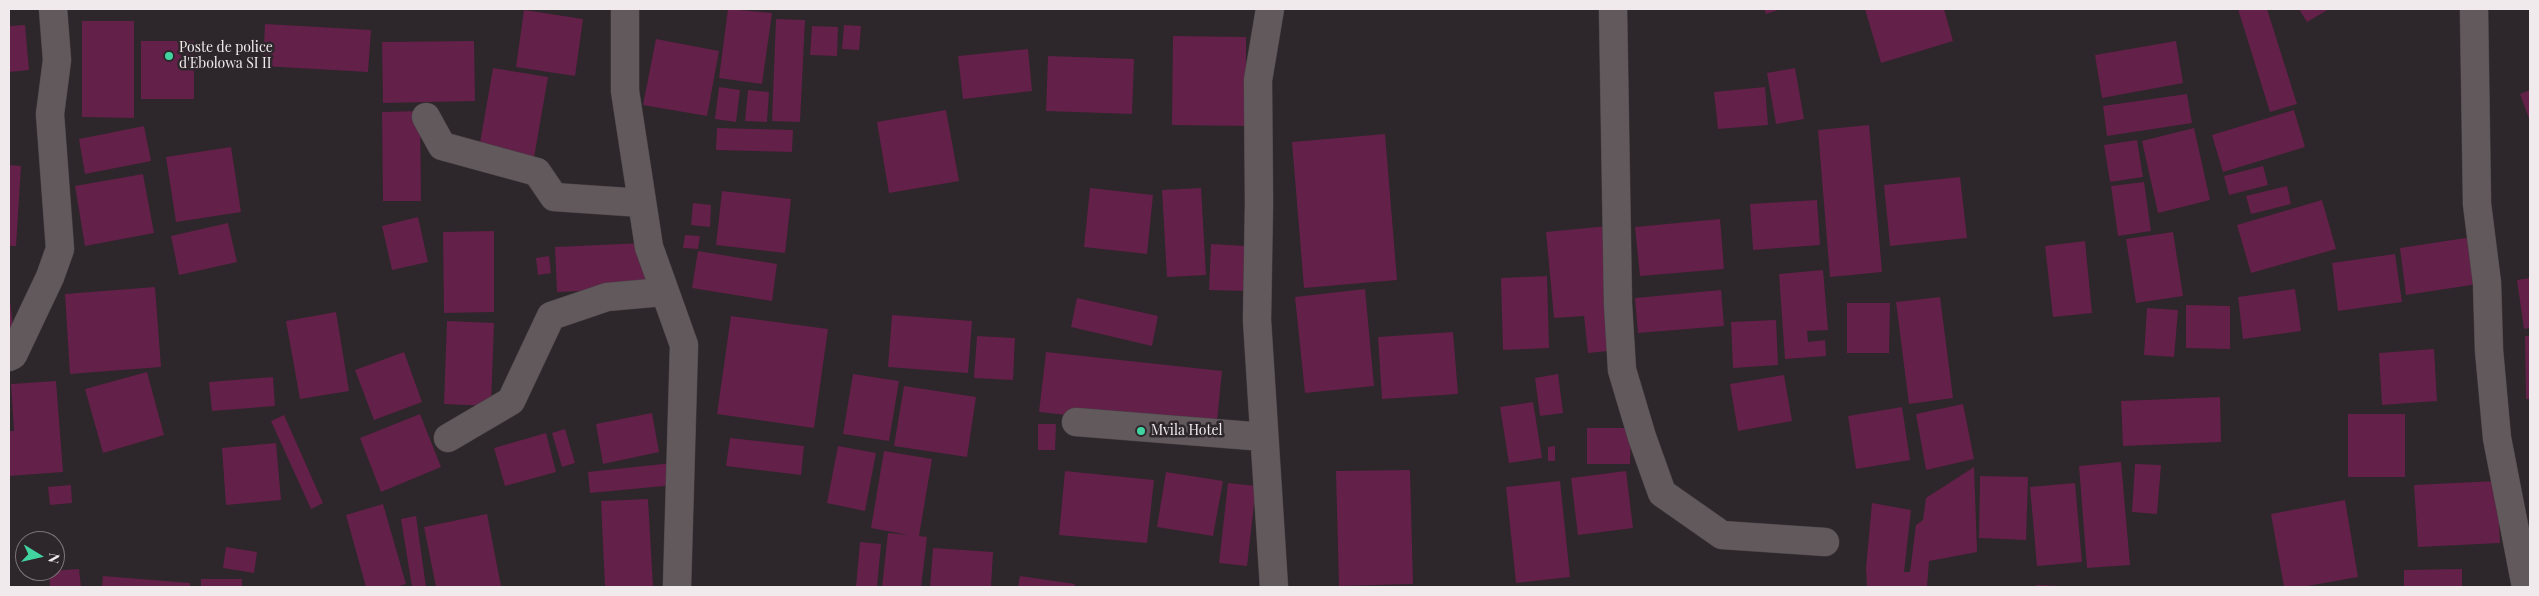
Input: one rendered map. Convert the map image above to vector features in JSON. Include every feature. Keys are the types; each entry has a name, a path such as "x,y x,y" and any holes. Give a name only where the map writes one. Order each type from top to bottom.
{"street":[{"path":"9,357 13,355 50,277 60,249 50,114 57,60 53,9"},
{"path":"625,9 626,91 649,247 663,292 684,345 677,586"},
{"path":"1270,9 1258,80 1259,203 1257,320 1274,587"},
{"path":"1613,9 1618,304 1622,370 1642,437 1662,493 1722,535 1825,542"},
{"path":"2474,9 2477,204 2487,283 2489,350 2497,438 2526,587"},
{"path":"426,117 442,146 538,172 554,197 642,203"},
{"path":"448,438 511,401 551,316 607,296 663,292"},
{"path":"1076,422 1264,437"}],"building":[{"path":"728,9 772,13 762,84 719,78"},
{"path":"1764,9 1781,9 1766,14"},
{"path":"1865,9 1944,9 1953,41 1881,63"},
{"path":"2238,9 2267,9 2297,104 2270,112"},
{"path":"2299,9 2329,9 2307,22"},
{"path":"524,10 583,19 575,76 516,67"},
{"path":"776,19 805,20 800,122 772,121"},
{"path":"82,21 134,21 134,118 82,117"},
{"path":"265,24 371,30 368,72 263,66"},
{"path":"25,25 29,70 9,72 9,26"},
{"path":"844,25 861,26 859,50 842,49"},
{"path":"812,26 838,27 837,56 810,55"},
{"path":"1173,36 1246,37 1246,126 1172,125"},
{"path":"656,39 719,51 707,116 643,105"},
{"path":"141,41 194,41 194,99 141,99"},
{"path":"474,41 475,101 383,103 382,42"},
{"path":"2176,41 2183,83 2102,98 2095,55"},
{"path":"1028,49 1032,91 963,99 958,56"},
{"path":"1048,56 1134,59 1132,114 1046,111"},
{"path":"493,68 548,77 531,175 476,166"},
{"path":"1795,68 1804,119 1776,124 1767,73"},
{"path":"719,87 740,90 736,122 715,119"},
{"path":"1765,87 1768,125 1718,129 1714,92"},
{"path":"748,90 769,92 767,122 745,121"},
{"path":"2530,90 2530,121 2520,94"},
{"path":"2187,94 2192,123 2107,136 2103,106"},
{"path":"946,110 959,181 889,193 877,122"},
{"path":"2294,110 2305,147 2223,172 2212,135"},
{"path":"420,111 421,201 383,201 382,112"},
{"path":"1869,125 1882,272 1830,277 1818,130"},
{"path":"144,126 151,161 85,174 79,139"},
{"path":"717,128 793,130 792,152 716,150"},
{"path":"2194,128 2210,200 2158,213 2142,141"},
{"path":"1385,134 1397,280 1304,288 1292,142"},
{"path":"2137,140 2143,177 2110,182 2104,145"},
{"path":"231,147 241,212 176,222 166,157"},
{"path":"9,165 21,166 16,246 9,246"},
{"path":"2263,166 2268,185 2229,195 2224,176"},
{"path":"143,174 154,233 85,246 75,186"},
{"path":"1960,177 1967,238 1890,246 1884,185"},
{"path":"2144,182 2151,231 2118,236 2111,186"},
{"path":"2287,186 2291,204 2251,214 2246,196"},
{"path":"1090,188 1153,195 1147,254 1084,247"},
{"path":"1201,188 1206,275 1167,277 1162,190"},
{"path":"722,191 791,199 785,253 716,245"},
{"path":"1817,200 1820,245 1753,250 1750,204"},
{"path":"2322,200 2336,249 2251,273 2237,225"},
{"path":"693,203 711,205 710,227 691,225"},
{"path":"418,217 428,262 392,270 382,226"},
{"path":"1720,219 1724,269 1640,276 1635,227"},
{"path":"228,223 237,262 179,275 171,236"},
{"path":"1608,226 1618,350 1588,353 1584,316 1554,318 1546,232"},
{"path":"494,231 494,312 444,313 443,232"},
{"path":"2173,232 2183,296 2136,303 2126,239"},
{"path":"685,235 700,236 698,249 683,248"},
{"path":"2472,237 2478,284 2406,295 2400,248"},
{"path":"2085,241 2092,313 2053,317 2045,246"},
{"path":"644,243 646,288 557,292 555,247"},
{"path":"1211,244 1246,246 1245,291 1209,290"},
{"path":"698,251 777,264 772,301 692,288"},
{"path":"2395,254 2402,302 2338,311 2332,263"},
{"path":"549,256 551,273 538,275 536,258"},
{"path":"1823,270 1828,330 1807,331 1808,342 1825,340 1826,356 1785,359 1779,274"},
{"path":"1547,276 1549,348 1503,350 1501,278"},
{"path":"2530,278 2530,328 2524,329 2517,280"},
{"path":"155,287 161,367 70,374 65,294"},
{"path":"1365,289 1374,386 1305,393 1295,297"},
{"path":"2295,289 2301,331 2243,339 2238,297"},
{"path":"1721,290 1724,326 1638,333 1635,298"},
{"path":"9,292 15,345 9,345"},
{"path":"1940,297 1953,398 1909,404 1896,302"},
{"path":"1077,298 1158,316 1152,346 1071,327"},
{"path":"1847,303 1890,303 1889,353 1847,353"},
{"path":"2186,305 2230,306 2230,349 2186,348"},
{"path":"2147,308 2178,310 2174,357 2144,355"},
{"path":"336,312 349,391 300,399 286,321"},
{"path":"892,315 972,321 968,373 888,367"},
{"path":"731,316 828,329 814,428 717,414"},
{"path":"1776,320 1778,365 1733,368 1731,322"},
{"path":"447,321 494,323 491,406 444,404"},
{"path":"1453,332 1458,394 1382,399 1378,337"},
{"path":"977,336 1015,338 1013,380 974,378"},
{"path":"2525,336 2530,336 2530,399 2526,399"},
{"path":"2434,349 2437,401 2382,405 2379,353"},
{"path":"404,352 422,402 374,420 355,370"},
{"path":"1046,352 1222,371 1216,431 1039,412"},
{"path":"147,372 164,435 103,453 85,389"},
{"path":"853,374 899,381 889,441 843,434"},
{"path":"1558,374 1563,413 1540,416 1535,378"},
{"path":"1784,375 1792,421 1738,431 1730,384"},
{"path":"273,377 275,406 212,411 209,382"},
{"path":"56,381 63,472 9,476 9,431 14,431 11,384"},
{"path":"904,386 976,397 967,457 894,446"},
{"path":"2220,397 2221,442 2123,446 2121,401"},
{"path":"1533,402 1542,458 1509,463 1500,407"},
{"path":"1963,404 1974,459 1926,470 1916,414"},
{"path":"1902,407 1910,460 1856,469 1848,416"},
{"path":"652,413 659,452 603,464 596,424"},
{"path":"420,414 441,467 381,492 360,438"},
{"path":"2348,414 2405,414 2405,477 2348,477"},
{"path":"284,415 323,503 311,509 271,421"},
{"path":"1038,424 1056,424 1055,450 1038,450"},
{"path":"1587,428 1631,428 1630,464 1587,464"},
{"path":"565,429 575,463 562,467 552,433"},
{"path":"546,433 556,472 505,486 494,448"},
{"path":"730,438 804,446 801,475 726,466"},
{"path":"276,443 281,500 226,505 222,448"},
{"path":"838,446 876,453 865,511 827,503"},
{"path":"1555,446 1555,461 1548,461 1548,447"},
{"path":"884,451 932,459 919,536 927,537 921,587 882,587 888,533 909,535 871,528"},
{"path":"2121,462 2130,565 2087,568 2079,466"},
{"path":"672,463 675,485 590,493 588,472"},
{"path":"2135,464 2161,465 2157,514 2132,512"},
{"path":"1974,467 1977,552 1929,561 1927,587 1867,587 1866,568 1872,503 1911,510 1904,572 1910,572 1916,525 1923,520 1926,498"},
{"path":"1410,470 1413,584 1339,586 1336,471"},
{"path":"1065,471 1154,480 1147,543 1059,535"},
{"path":"1626,471 1633,528 1578,535 1571,478"},
{"path":"1166,472 1223,481 1213,536 1157,527"},
{"path":"1980,476 2028,477 2026,540 1979,538"},
{"path":"1560,481 1570,577 1516,583 1506,487"},
{"path":"2497,481 2500,543 2418,547 2414,485"},
{"path":"1228,483 1256,486 1247,566 1219,563"},
{"path":"2075,483 2082,562 2037,566 2030,487"},
{"path":"71,485 72,503 50,505 48,487"},
{"path":"648,499 653,587 605,587 601,501"},
{"path":"2345,500 2358,577 2302,587 2284,587 2271,514"},
{"path":"383,504 406,584 396,587 366,587 346,515"},
{"path":"487,514 501,586 436,587 424,527"},
{"path":"416,516 426,587 412,587 401,519"},
{"path":"860,542 881,544 877,587 856,587"},
{"path":"226,547 257,552 254,573 223,568"},
{"path":"933,548 993,552 991,587 930,587"},
{"path":"79,569 81,587 50,587 50,581 65,581 65,570"},
{"path":"2462,569 2462,587 2404,587 2404,570"},
{"path":"103,576 190,583 190,587 102,587"},
{"path":"1020,576 1075,584 1074,587 1018,587"},
{"path":"201,579 242,579 242,587 201,587"},
{"path":"2036,585 2061,586 2061,587 2036,587"}],"place":[{"name":"Poste de police d'Ebolowa SI II","path":"169,56"},
{"name":"Mvila Hotel","path":"1141,431"}]}
